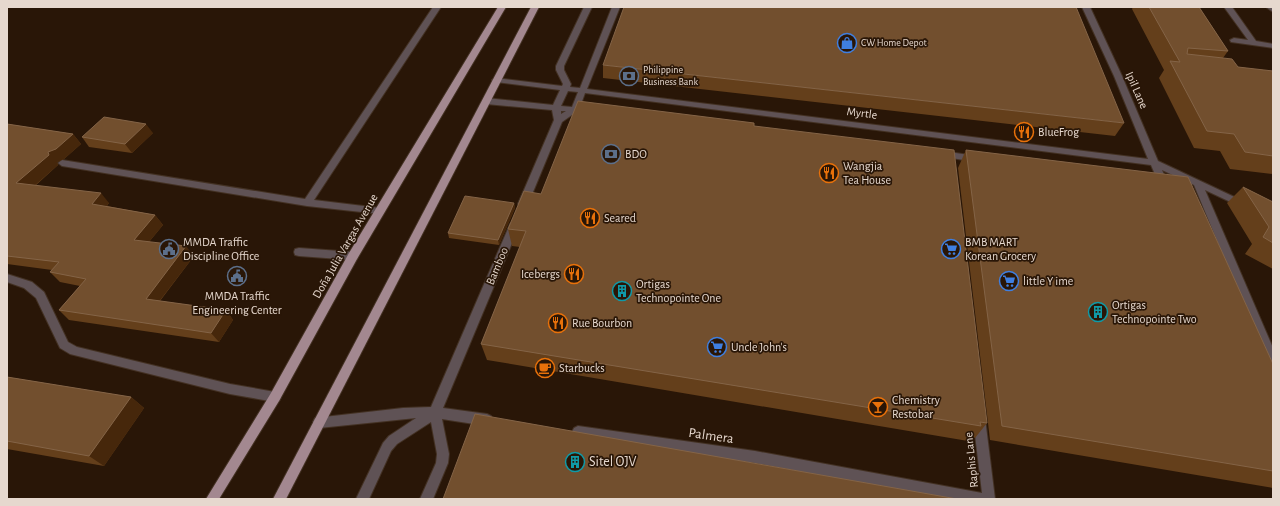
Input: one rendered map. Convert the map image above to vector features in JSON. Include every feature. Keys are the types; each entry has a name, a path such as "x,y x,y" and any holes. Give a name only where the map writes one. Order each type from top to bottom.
{"main road":[{"name":"Doña Julia Vargas Avenue","path":"212,499 275,397 353,256 502,7"},
{"path":"279,499 535,7"}],"lane":[{"path":"307,203 437,7"},
{"path":"588,7 560,66 560,70 566,80 566,88 556,107 558,120 574,109 616,7"},
{"name":"Ipil Lane","path":"1086,7 1155,163 1159,183 1187,177"},
{"path":"1228,7 1254,43"},
{"path":"1270,7 1273,10"},
{"path":"1234,40 1273,46"},
{"name":"Myrtle","path":"496,80 856,124 1155,163 1252,209"},
{"path":"486,101 598,112"},
{"name":"Bamboo","path":"435,412 558,120"},
{"path":"934,153 950,159 989,161"},
{"path":"62,163 307,203 380,211"},
{"path":"1197,182 1207,209 1273,361"},
{"path":"299,252 353,256"},
{"path":"7,278 28,285 40,295 64,345 74,351 230,389 275,397"},
{"name":"Raphis Lane","path":"978,405 989,499"},
{"path":"362,499 387,447 393,440 435,412"},
{"path":"426,499 442,462 443,454 435,412"},
{"path":"319,422 403,413 435,412 498,421"},
{"name":"Palmera","path":"568,431 755,457 980,499"}],"building":[{"name":"CW Home Depot","path":"624,7 1076,7 1124,123 603,65"},
{"path":"1149,7 1199,7 1228,51 1188,48 1187,54 1232,59 1238,67 1273,71 1273,156 1245,152 1234,134 1207,131 1170,61 1180,62"},
{"path":"578,101 754,123 754,126 954,150 987,423 980,422 981,426 481,344 526,231 508,229 524,191 541,194"},
{"path":"104,117 146,124 125,144 82,137"},
{"path":"7,124 73,134 56,149 48,152 49,155 16,183 101,193 92,204 155,215 134,240 186,246 146,299 226,310 211,333 59,310 86,279 50,272 59,262 7,256"},
{"name":"Ortigas Technopointe Two","path":"966,150 1188,177 1273,364 1273,471 1002,426"},
{"path":"1243,187 1273,202 1273,243 1263,237 1269,227"},
{"path":"465,196 514,203 498,240 448,233"},
{"path":"7,377 131,397 89,456 7,441"},
{"name":"Sitel OJV","path":"475,414 957,499 443,499"}],"place":[{"name":"CW Home Depot","path":"847,43"},
{"name":"Philippine Business Bank","path":"629,76"},
{"name":"BlueFrog","path":"1024,132"},
{"name":"BDO","path":"611,154"},
{"name":"Wangjia Tea House","path":"829,173"},
{"name":"Seared","path":"590,218"},
{"name":"MMDA Traffic Discipline Office","path":"169,249"},
{"name":"BMB MART Korean Grocery","path":"951,249"},
{"name":"Icebergs","path":"574,274"},
{"name":"MMDA Traffic Engineering Center","path":"237,276"},
{"name":"little Y ime","path":"1009,281"},
{"name":"Ortigas Technopointe One","path":"622,291"},
{"name":"Ortigas Technopointe Two","path":"1098,312"},
{"name":"Rue Bourbon","path":"558,323"},
{"name":"Uncle John's","path":"717,347"},
{"name":"Starbucks","path":"545,368"},
{"name":"Chemistry Restobar","path":"878,407"},
{"name":"Sitel OJV","path":"575,462"}]}
